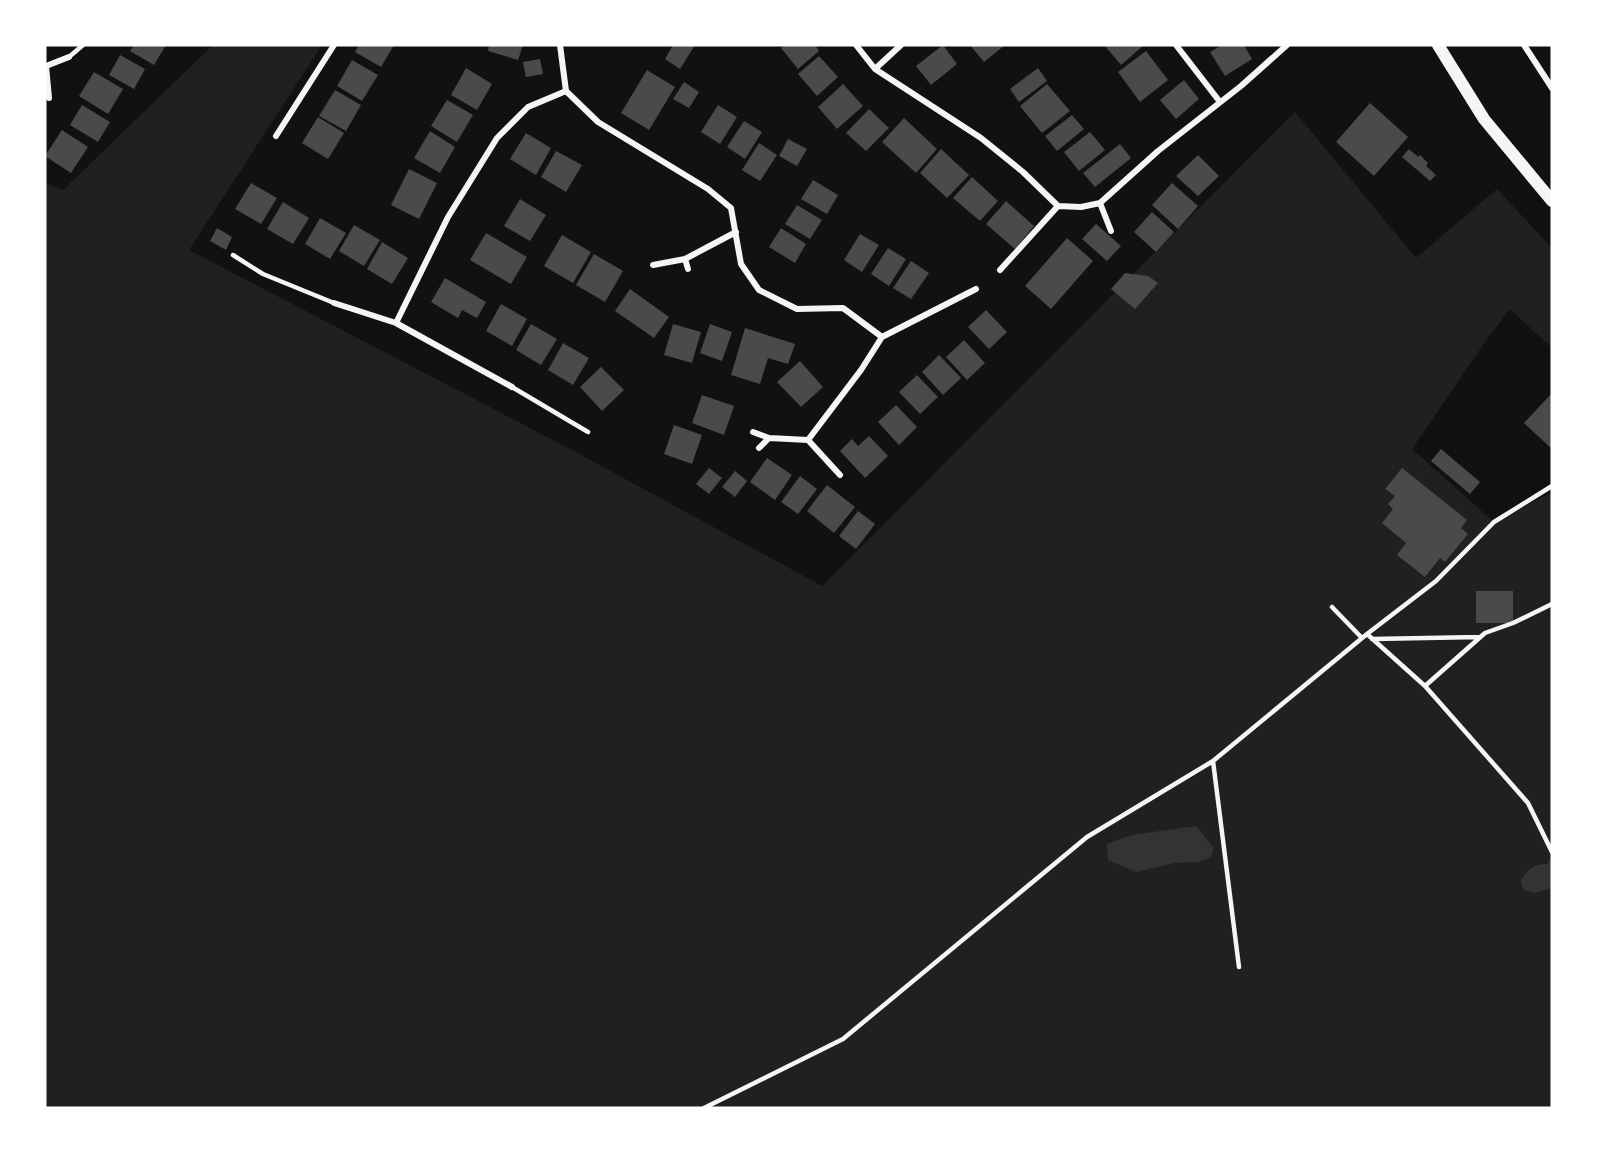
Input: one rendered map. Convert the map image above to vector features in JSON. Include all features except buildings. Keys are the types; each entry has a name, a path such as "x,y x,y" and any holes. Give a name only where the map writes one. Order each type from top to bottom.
{"main road":[{"path":"1438,45 1484,119 1552,201"}],"street":[{"path":"276,136 334,45"},
{"path":"560,45 566,91 598,122 708,189 731,208 741,264 759,290 797,309 843,308 882,337"},
{"path":"856,45 875,69 981,138 1023,172 1058,206 1081,207 1100,203 1158,151 1287,45"},
{"path":"875,69 901,45"},
{"path":"1176,45 1220,102"},
{"path":"1524,45 1552,87"},
{"path":"49,98 45,66 69,57"},
{"path":"396,323 448,217 497,138 528,107 566,91"},
{"path":"1100,203 1111,231"},
{"path":"1000,270 1058,206"},
{"path":"653,264 685,259 736,232"},
{"path":"685,259 688,269"},
{"path":"808,440 861,370 882,337 976,289"},
{"path":"334,303 396,323 512,387"},
{"path":"753,432 769,438 808,440 840,475"},
{"path":"759,448 769,438"}],"lane":[{"path":"69,57 83,45"},
{"path":"233,255 263,274 334,303"},
{"path":"512,387 588,432"},
{"path":"704,1108 843,1039 1087,837 1213,761 1362,638 1436,581 1494,522 1552,486"},
{"path":"1425,686 1485,633 1513,623 1552,604"},
{"path":"1332,607 1362,638"},
{"path":"1367,634 1425,686 1528,803 1552,852"},
{"path":"1372,639 1480,637"},
{"path":"1213,761 1239,967"}],"shaded area":[{"path":"213,45 322,45 189,250 574,451 822,586 1295,112 1416,258 1497,189 1552,248 1552,348 1510,309 1412,449 1494,522 1552,492 1552,1108 45,1108 45,183 63,190"},
{"path":"1196,826 1214,848 1211,857 1199,862 1174,863 1136,872 1108,860 1107,844 1132,835"},
{"path":"1550,859 1552,861 1552,888 1534,893 1523,890 1521,880 1526,873 1535,866 1547,864"}]}
